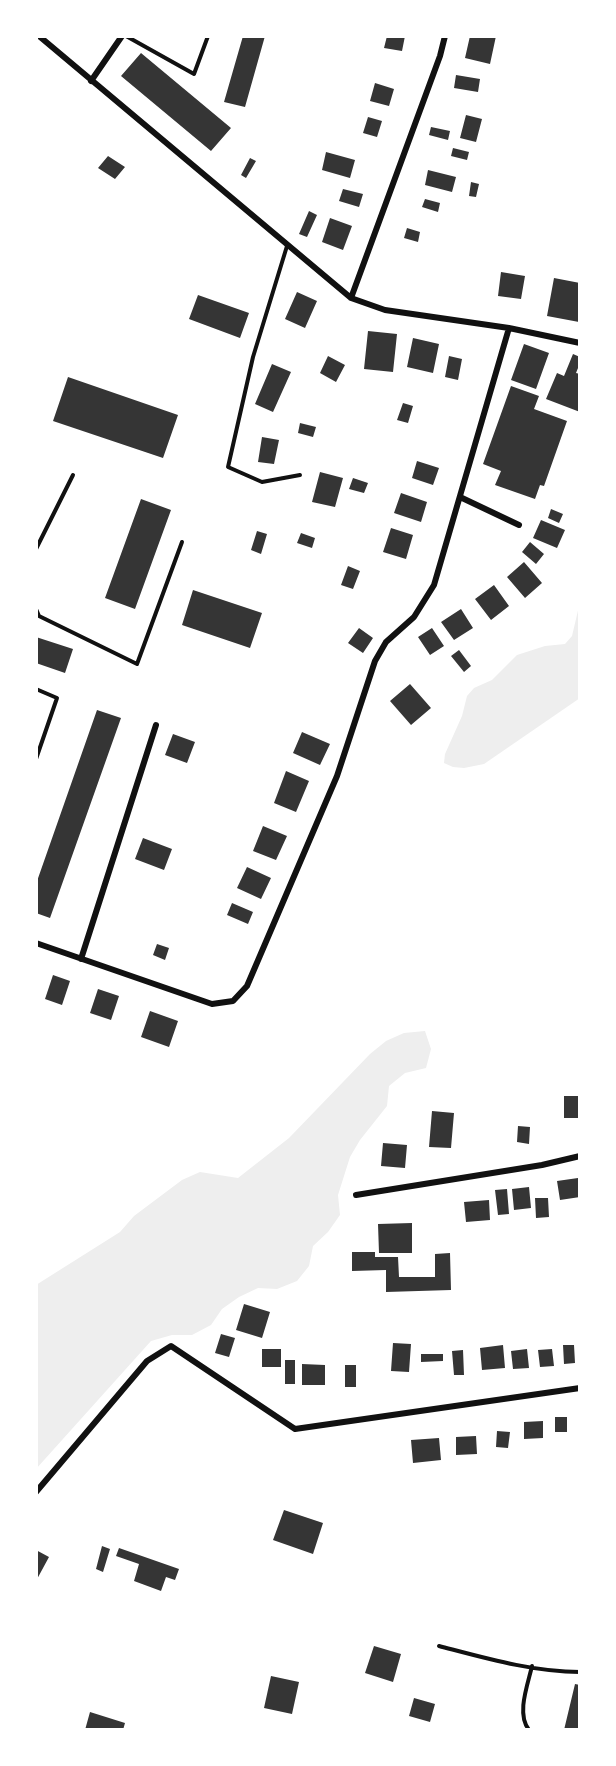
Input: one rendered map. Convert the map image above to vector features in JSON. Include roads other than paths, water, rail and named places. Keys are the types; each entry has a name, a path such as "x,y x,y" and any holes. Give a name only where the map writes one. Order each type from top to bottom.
{"street":[{"path":"39,36 351,298 385,310 509,328 580,343"},
{"path":"91,81 124,36"},
{"path":"351,298 440,56 445,36"},
{"path":"36,943 212,1004 233,1001 247,986 337,776 375,661 386,642 414,617 434,585 509,328"},
{"path":"460,498 519,525"},
{"path":"81,959 156,725"},
{"path":"356,1195 542,1165 580,1156"},
{"path":"36,1492 147,1361 171,1346 295,1429 580,1388"}],"lane":[{"path":"124,36 194,74 208,36"},
{"path":"287,245 253,357 228,467 262,482 300,475"},
{"path":"36,549 73,475"},
{"path":"36,609 39,616 136,664 182,542"},
{"path":"36,689 57,698 36,759"},
{"path":"439,1646 495,1661 580,1672"},
{"path":"530,1730 526,1726 523,1705 532,1666"}]}
